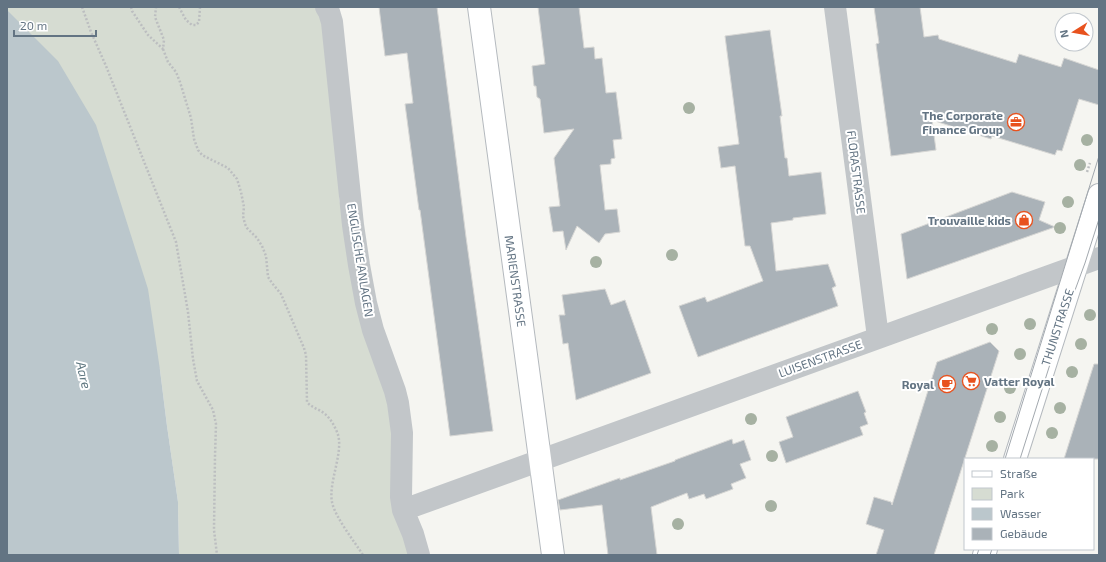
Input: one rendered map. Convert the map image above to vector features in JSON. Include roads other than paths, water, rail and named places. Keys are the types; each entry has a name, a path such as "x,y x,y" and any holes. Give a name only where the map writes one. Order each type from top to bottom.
{"street":[{"name":"ENGLISCHE ANLAGEN","path":"326,7 332,22 353,225 360,272 373,330 395,390 402,433 401,486 403,510 413,534 419,555"},
{"name":"MARIENSTRASSE","path":"479,7 553,555"},
{"name":"FLORASTRASSE","path":"836,7 878,337"},
{"name":"THUNSTRASSE","path":"1015,458 1099,195"},
{"name":"LUISENSTRASSE","path":"541,460 1099,258"},
{"path":"403,510 541,460"}],"water":[{"name":"Aare","path":"7,10 58,61 96,125 148,289 178,502 179,555 7,555"}],"tram line":[{"path":"1005,458 1099,156"},
{"path":"1020,458 1064,320 1099,219"},
{"path":"977,555 979,550"},
{"path":"990,555 992,550"}],"place":[{"name":"The Corporate Finance Group","path":"1016,122"},
{"name":"Trouvaille kids","path":"1024,220"},
{"name":"Vatter Royal","path":"971,381"},
{"name":"Royal","path":"947,384"}]}
